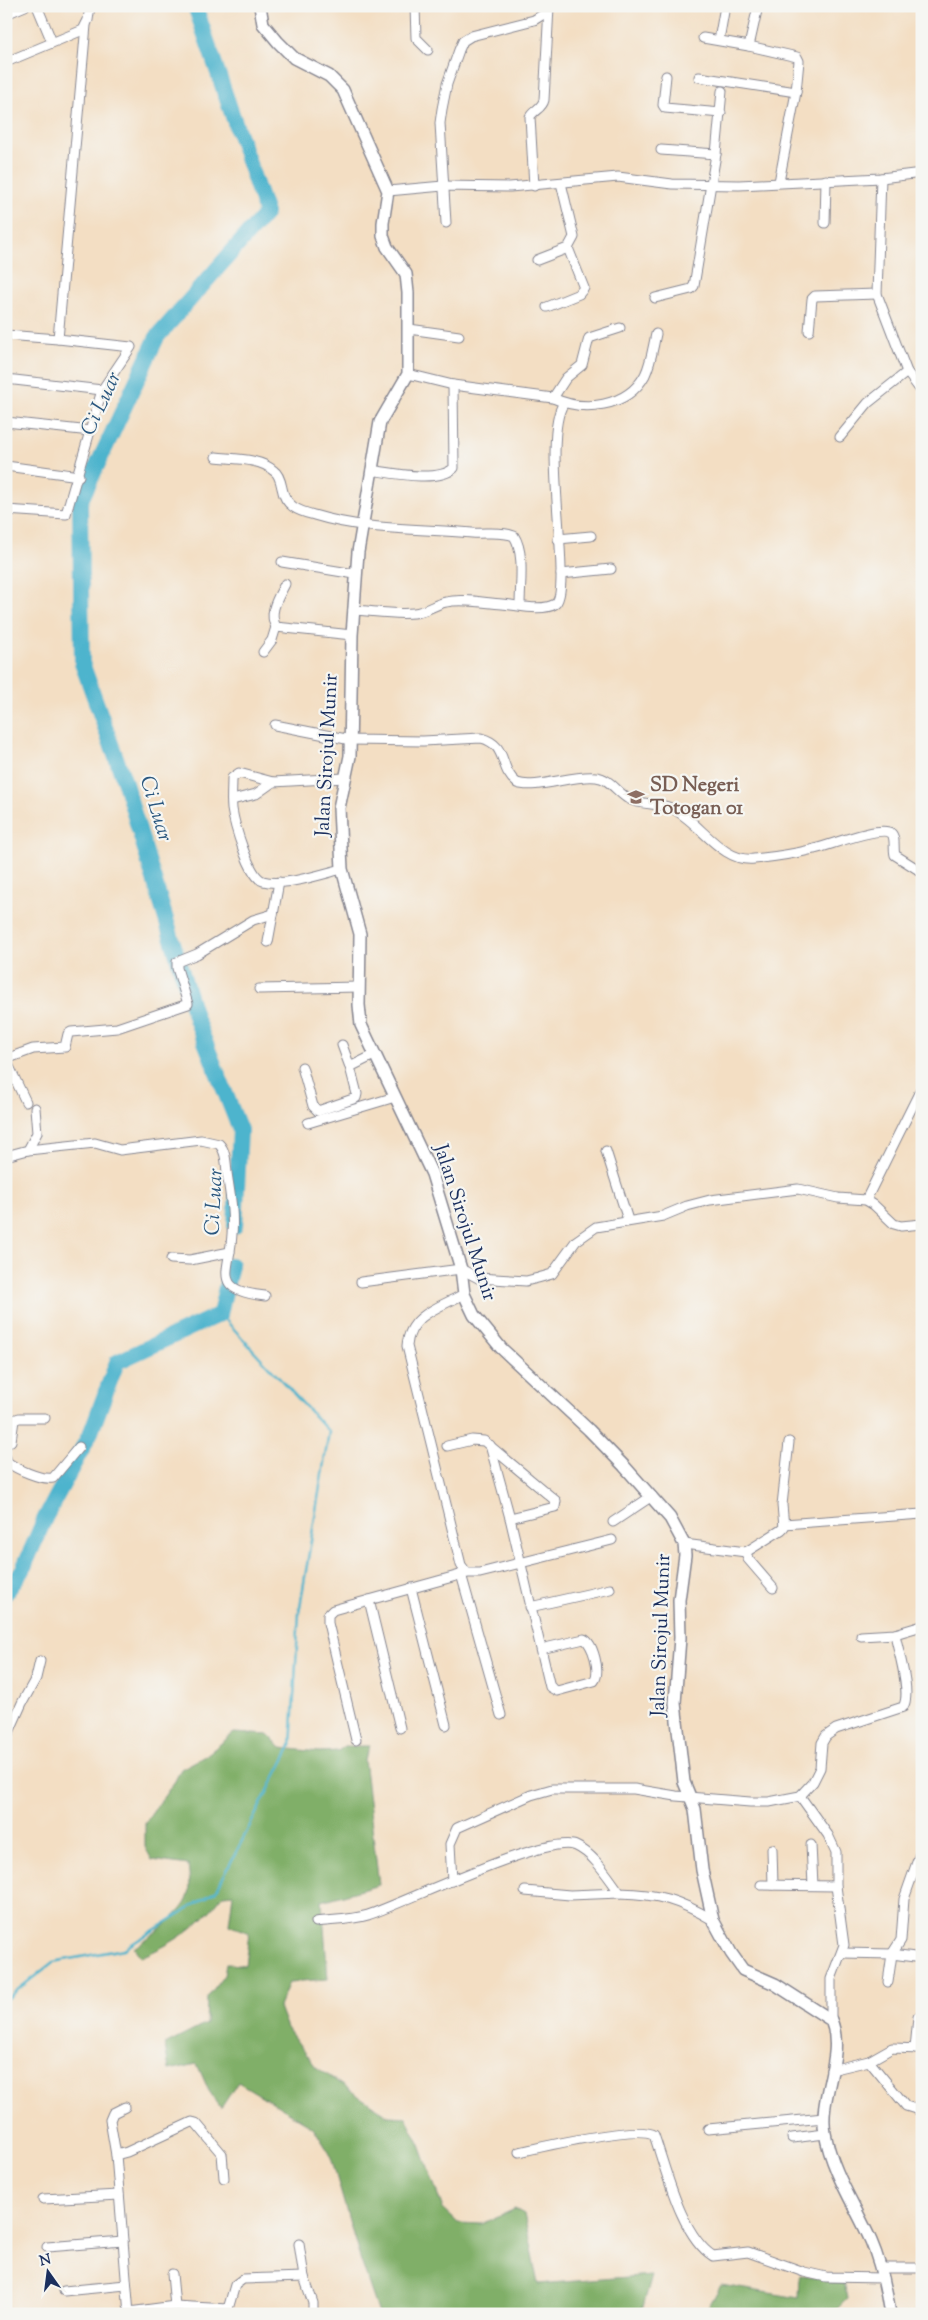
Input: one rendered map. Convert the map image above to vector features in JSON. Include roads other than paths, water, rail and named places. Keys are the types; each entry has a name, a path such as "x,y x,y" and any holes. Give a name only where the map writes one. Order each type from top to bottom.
{"street":[{"path":"6,14 25,6"},
{"path":"37,6 52,42"},
{"path":"58,339 86,26 90,6"},
{"path":"260,6 266,29 291,55 329,76 341,86 388,191 443,186 492,188 534,186 618,177 672,184 710,184 881,178 922,173"},
{"path":"415,6 416,38 428,50"},
{"path":"719,40 725,6"},
{"path":"749,46 758,6"},
{"path":"534,186 530,117 533,112 541,107 544,100 548,9"},
{"path":"446,223 440,123 447,84 463,41 471,36 534,20 548,9"},
{"path":"6,62 82,30 86,26"},
{"path":"703,38 798,57 796,92 779,182"},
{"path":"666,76 663,105 665,108 721,113"},
{"path":"699,77 796,92"},
{"path":"655,298 693,288 716,154 722,91"},
{"path":"661,150 716,154"},
{"path":"881,178 877,294 907,372 922,392"},
{"path":"825,223 826,180"},
{"path":"537,260 568,248 574,237 561,183"},
{"name":"Jalan Sirojul Munir","path":"388,191 383,236 387,247 406,277 409,329 408,374 380,422 362,527 355,574 353,610 351,740 340,808 342,869 360,934 359,987 361,1025 374,1056 432,1174 461,1269 464,1294 474,1315 501,1348 589,1430 652,1496 670,1518 684,1544 685,1555 679,1600 680,1638 674,1688 680,1759 689,1797 695,1809 702,1870 713,1920 731,1953 743,1970 775,1984 831,2020"},
{"path":"547,307 579,294 584,288 568,248"},
{"path":"809,331 812,300 816,296 877,294"},
{"path":"552,398 566,378 584,362 589,338 620,328"},
{"path":"409,329 459,336"},
{"path":"408,374 453,385 552,398 564,403 584,407 599,405 624,396 635,388 645,375 656,334"},
{"path":"6,335 130,347 102,390 79,476 66,514 6,510"},
{"path":"840,437 868,403 907,372"},
{"path":"6,380 102,390"},
{"path":"371,470 423,476 445,473 454,468 453,385"},
{"path":"353,610 414,613 448,601 541,607 556,603 560,598 561,574 558,539 556,446 557,422 564,403"},
{"path":"6,422 91,432"},
{"path":"216,457 263,465 275,471 283,496 291,506 314,516 362,527 514,536 518,544 520,606"},
{"path":"6,466 79,476"},
{"path":"558,539 591,536"},
{"path":"282,562 355,574"},
{"path":"561,574 611,569"},
{"path":"263,652 272,640 276,626 273,620 273,610 285,584"},
{"path":"276,626 352,635"},
{"path":"275,725 351,740 423,742 473,738 490,740 498,746 508,772 517,782 532,784 582,777 603,778 628,798 644,804 674,809 727,852 751,860 814,849 862,835 890,833 893,836 895,855 922,872"},
{"path":"342,869 279,882 262,881 254,874 240,838 232,800 232,778 236,774 272,782 346,778"},
{"path":"232,800 256,794 272,782"},
{"path":"268,942 279,882"},
{"path":"26,1102 6,1059 33,1049 65,1047 68,1034 71,1032 117,1028 188,1004 177,962 197,954 253,920 273,914"},
{"path":"259,989 359,987"},
{"path":"302,1068 313,1106 318,1110 356,1098 357,1094 350,1066 342,1045"},
{"path":"350,1066 374,1056"},
{"path":"866,1200 922,1087"},
{"path":"308,1123 394,1097"},
{"path":"28,1150 37,1133 35,1108"},
{"path":"6,1156 28,1150 95,1143 120,1150 200,1140 219,1144 224,1152 233,1206 230,1252 226,1266 228,1279 242,1294 265,1296"},
{"path":"606,1151 628,1220"},
{"path":"361,1282 461,1269 478,1278 526,1281 545,1276 557,1270 576,1241 590,1229 628,1220 664,1216 686,1206 710,1200 798,1189 838,1198 866,1200 894,1224 901,1226 922,1224"},
{"path":"171,1259 190,1260 230,1252"},
{"path":"464,1294 423,1316 411,1326 407,1346 461,1565 501,1715"},
{"path":"6,1445 11,1441 14,1420 18,1418 45,1418"},
{"path":"447,1446 479,1439 490,1444 556,1501 555,1507 510,1518"},
{"path":"684,1544 746,1552 776,1535 784,1527 782,1505 789,1442"},
{"path":"490,1444 510,1518 530,1607 541,1649 552,1690 556,1691 594,1680 596,1677 597,1672 591,1644 587,1640 584,1639 541,1649"},
{"path":"6,1458 7,1462 12,1465 48,1479 57,1475 79,1447"},
{"path":"498,1473 516,1468"},
{"path":"613,1522 652,1496"},
{"path":"784,1524 922,1514"},
{"path":"356,1740 328,1623 328,1615 332,1610 464,1574 480,1573 520,1564 612,1540"},
{"path":"746,1552 748,1559 773,1588"},
{"path":"411,1588 446,1725"},
{"path":"530,1607 610,1589"},
{"path":"369,1600 400,1728"},
{"path":"861,1636 895,1634 922,1626"},
{"path":"452,1881 450,1844 456,1828 536,1793 564,1788 627,1789 750,1802 769,1802 800,1796 812,1782 820,1768 822,1743 826,1736 836,1729 903,1707 906,1703 906,1690 895,1634"},
{"path":"6,1739 22,1703 38,1674 40,1662"},
{"path":"800,1796 833,1843 836,1852 836,1886 844,1945 843,1952 831,1978 831,2020 836,2045 824,2118 825,2134 838,2175 871,2241 883,2273 890,2314"},
{"path":"316,1922 367,1915 533,1850 565,1844 576,1846 586,1853 620,1892"},
{"path":"812,1845 812,1885"},
{"path":"888,1982 892,1954 901,1940 902,1908 922,1848"},
{"path":"772,1849 772,1885"},
{"path":"761,1885 836,1886"},
{"path":"525,1891 570,1896 620,1892 646,1894 669,1898 713,1920"},
{"path":"843,1952 892,1954 922,1958"},
{"path":"831,2070 868,2061 892,2048 918,2049 918,2017"},
{"path":"868,2061 906,2106 922,2111"},
{"path":"125,2107 110,2117 116,2155 129,2313 175,2306 229,2311 234,2285 243,2279 304,2277"},
{"path":"708,2130 824,2118"},
{"path":"116,2155 127,2152 192,2122 196,2123 222,2154 224,2178"},
{"path":"519,2152 613,2134 649,2132 654,2135 680,2208 690,2228 707,2252 719,2256 748,2252 826,2278 922,2268"},
{"path":"792,2138 825,2134"},
{"path":"43,2199 119,2195"},
{"path":"47,2247 123,2241"},
{"path":"299,2244 304,2277 313,2304 313,2314"},
{"path":"172,2274 175,2306"},
{"path":"64,2291 126,2285"}],"waterway":[{"name":"Ci Luar","path":"195,6 266,213 157,337 80,502 82,663 124,780 196,1019 240,1130 235,1226"},
{"name":"Ci Luar","path":"6,1593 23,1569 45,1518 91,1432 117,1362 220,1314 231,1265"},
{"path":"6,1999 53,1962 124,1949 216,1891 291,1746 299,1613 329,1432 220,1314"}],"place":[{"name":"SD Negeri Totogan 01","path":"636,797"}]}
